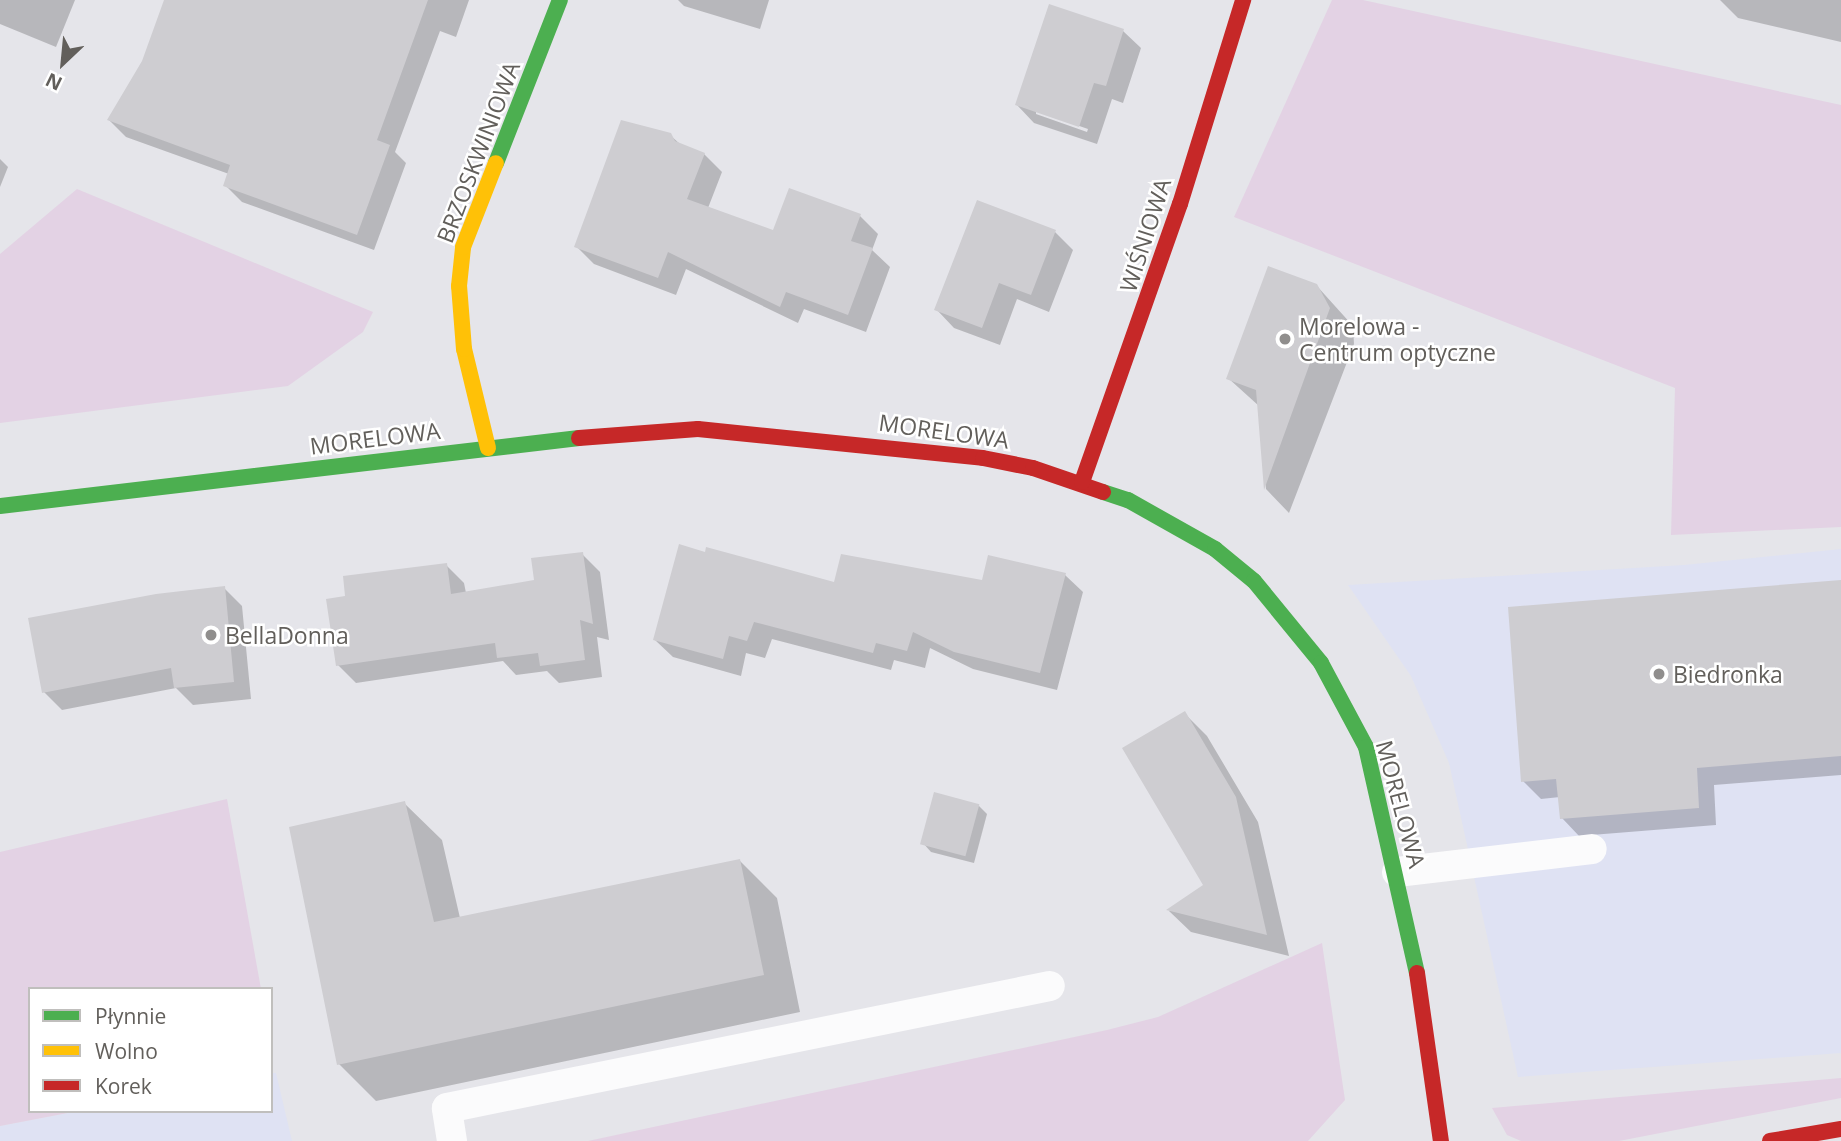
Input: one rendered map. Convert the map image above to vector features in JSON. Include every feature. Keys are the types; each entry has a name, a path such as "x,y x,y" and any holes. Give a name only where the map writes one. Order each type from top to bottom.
{"street":[{"name":"BRZOSKWINIOWA","path":"488,448 464,349 459,286 463,247 560,0"},
{"name":"WIŚNIOWA","path":"1082,482 1180,204 1243,0"},
{"name":"MORELOWA","path":"0,506 657,430 736,430 983,458 1082,482 1168,520 1215,549 1254,581 1292,624 1342,697 1366,747 1397,872 1418,979 1441,1141"},
{"path":"1770,1141 1840,1129"}],"lane":[{"path":"1397,872 1592,849"},
{"path":"453,1141 447,1108 1050,986"}],"shaded area":[{"path":"1332,0 1363,0 1841,105 1841,527 1671,535 1675,388 1234,217"},
{"path":"77,189 373,312 363,332 288,386 0,423 0,254"},
{"path":"1841,549 1841,1053 1518,1077 1449,763 1411,676 1348,585 1684,565"},
{"path":"227,799 261,987 28,987 28,1113 68,1113 0,1126 0,852"},
{"path":"1322,943 1345,1100 1308,1141 588,1141 1158,1017"},
{"path":"273,1073 276,1073 292,1141 0,1141 0,1126 68,1113 273,1113"},
{"path":"1841,1078 1841,1098 1619,1141 1521,1141 1507,1135 1492,1108"}],"building":[{"path":"164,0 428,0 377,140 390,145 357,235 223,186 230,165 107,120 142,61"},
{"path":"1049,4 1124,29 1106,86 1094,83 1079,127 1015,105"},
{"path":"621,120 671,133 675,141 705,153 687,199 773,230 789,188 861,214 851,241 873,248 848,315 786,292 780,307 668,252 658,278 574,247"},
{"path":"977,200 1056,230 1031,295 999,283 982,328 934,310"},
{"path":"1268,266 1317,284 1330,308 1264,490 1256,390 1226,379"},
{"path":"679,544 705,552 706,547 834,582 841,554 982,580 988,555 1066,573 1040,673 954,652 913,632 907,651 876,643 873,653 754,622 747,641 729,636 723,659 653,640"},
{"path":"583,552 593,624 580,620 585,660 540,666 538,653 497,658 495,643 336,666 326,599 345,596 343,576 447,563 451,594 534,580 531,558"},
{"path":"1841,580 1841,756 1697,768 1699,808 1560,819 1556,779 1521,782 1508,607"},
{"path":"225,586 234,682 174,688 171,668 42,693 28,618 156,594"},
{"path":"1185,711 1236,797 1267,935 1166,910 1203,885 1122,748"},
{"path":"934,792 979,804 965,856 920,844"},
{"path":"405,801 434,922 740,859 764,975 337,1065 289,827"}],"traffic: fast":[{"path":"496,163 560,0"},
{"path":"0,506 579,438"},
{"path":"1103,492 1128,500 1215,549 1254,581 1321,663 1366,747 1417,973"}],"traffic: slow":[{"path":"488,448 464,349 459,286 463,247 496,163"}],"traffic: jam":[{"path":"1082,482 1180,204 1243,0"},
{"path":"579,438 698,429 983,458 1033,468 1103,492"},
{"path":"1417,973 1441,1141"},
{"path":"1770,1141 1841,1129"}],"place":[{"name":"Morelowa - Centrum optyczne","path":"1285,339"},
{"name":"BellaDonna","path":"211,635"},
{"name":"Biedronka","path":"1659,674"}]}
